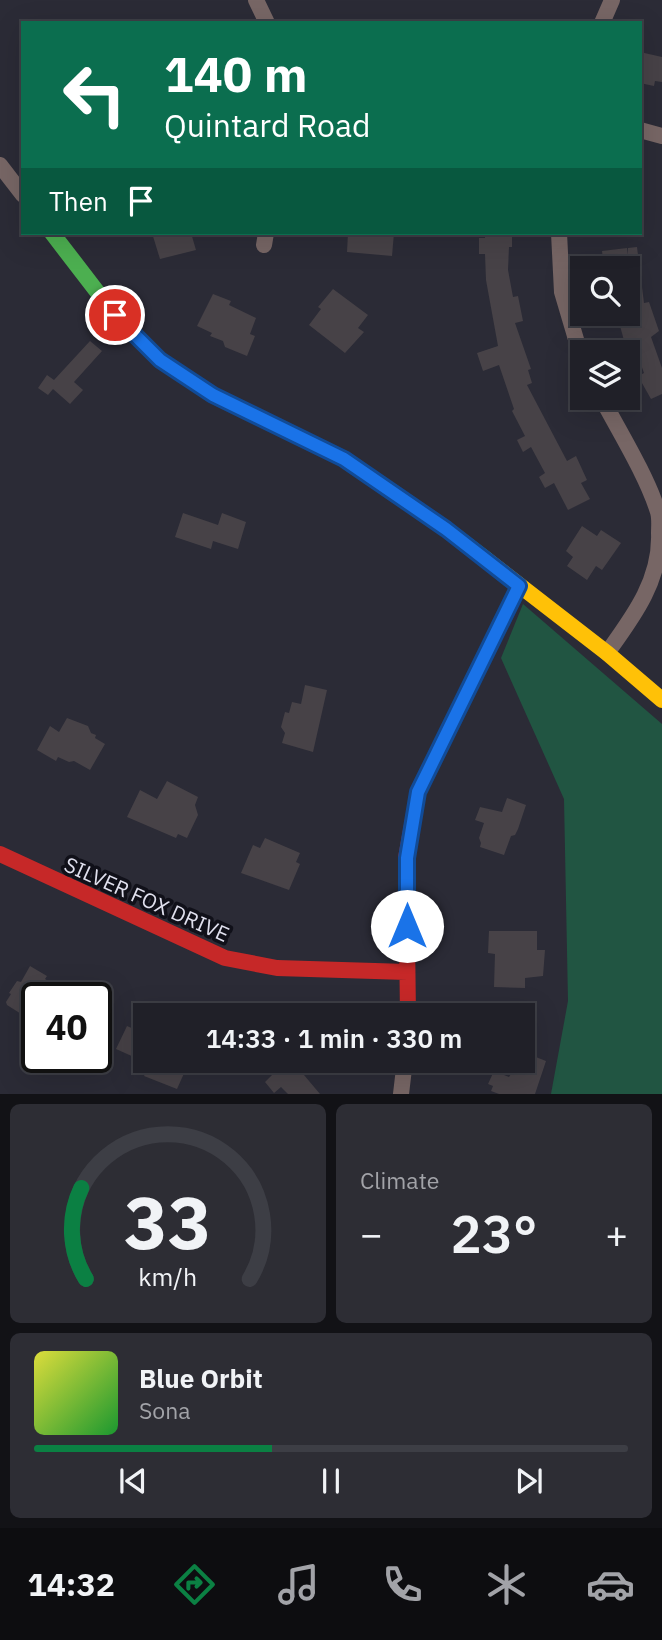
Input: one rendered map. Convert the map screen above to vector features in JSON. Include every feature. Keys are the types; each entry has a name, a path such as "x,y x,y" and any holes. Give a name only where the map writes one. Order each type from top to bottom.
{"street":[{"path":"256,0 266,21"},
{"path":"604,21 612,0"},
{"path":"642,131 662,136"},
{"path":"0,165 21,192"},
{"path":"54,235 115,315 160,360 213,395 344,459 446,529 607,653 662,700"},
{"path":"559,235 562,292 576,340"},
{"path":"607,653 635,615 652,580 660,546 659,514 635,460 608,410"},
{"path":"408,1003 407,858 418,792 519,586"},
{"name":"SILVER FOX DRIVE","path":"0,854 225,958 276,968 407,972"},
{"path":"401,1094 403,1073"}],"green space":[{"path":"523,604 662,724 662,1094 551,1094 568,1001 564,799 501,658"}],"building":[{"path":"642,52 662,57 662,82 655,81 654,86 642,83"},
{"path":"153,235 192,235 196,250 160,259"},
{"path":"348,235 394,235 392,256 347,252"},
{"path":"485,235 512,235 508,270 513,297 518,296 523,321 515,323 531,369 528,370 532,383 527,385 567,461 576,456 587,480 581,483 590,499 568,510 554,483 545,488 539,477 545,473 531,447 523,452 517,440 525,436 512,411 514,409 499,365 483,371 477,353 498,346 486,280 485,254 479,254 479,238 485,238"},
{"path":"637,247 638,256 603,256 602,251 627,248 628,255 628,248"},
{"path":"640,271 644,303 649,302 659,331 651,337 662,368 662,394 651,399 640,380 640,375 644,373 640,362 640,340 624,340 620,326 640,326"},
{"path":"333,289 368,315 358,328 364,332 345,353 309,325 321,309 318,307"},
{"path":"213,294 231,301 229,305 256,318 250,334 255,336 247,356 225,347 223,341 210,336 212,333 197,326"},
{"path":"90,341 102,351 74,382 83,390 70,404 53,389 48,395 38,388 47,375 54,380"},
{"path":"183,513 218,525 222,513 246,522 238,549 213,541 211,549 175,537"},
{"path":"582,526 597,536 601,530 621,543 602,570 596,566 587,580 567,566 573,557 566,551"},
{"path":"305,685 327,690 313,752 282,743 285,733 281,727 285,712 289,713 292,702 301,704"},
{"path":"67,718 88,726 91,733 96,735 95,738 105,744 90,770 74,761 69,762 58,757 56,761 37,750 50,726 59,732"},
{"path":"167,781 198,797 195,805 198,815 187,838 178,834 176,838 127,817 140,790 157,799"},
{"path":"507,798 526,805 518,829 515,835 511,836 504,855 480,847 479,838 484,823 475,820 480,807 502,812"},
{"path":"265,838 300,853 296,862 300,864 289,890 241,873 253,845 260,848"},
{"path":"489,931 537,931 537,950 545,950 543,976 525,978 525,988 494,987 495,954 488,953"},
{"path":"30,966 47,976 45,979 50,982 21,982"},
{"path":"17,981 21,982 21,1014 6,1002"},
{"path":"127,1026 133,1029 133,1057 116,1049"},
{"path":"535,1057 546,1061 535,1094 499,1094 491,1091 493,1086 488,1084 493,1073 509,1077 512,1073 535,1073"},
{"path":"146,1073 184,1073 177,1089 144,1076"},
{"path":"271,1073 306,1073 304,1075 320,1094 288,1094 281,1087 274,1093 265,1082 272,1075"}],"traffic: fast":[{"path":"54,235 115,315 160,360 213,395 344,459 487,560"}],"traffic: slow":[{"path":"487,560 607,653 662,700"}],"traffic: jam":[{"path":"408,1003 406,858 418,792 519,586"},
{"path":"0,854 225,958 277,968 407,972"}],"route":[{"path":"115,315 160,360 213,395 344,459 446,529 519,586 418,792 407,858 407,926"}]}
